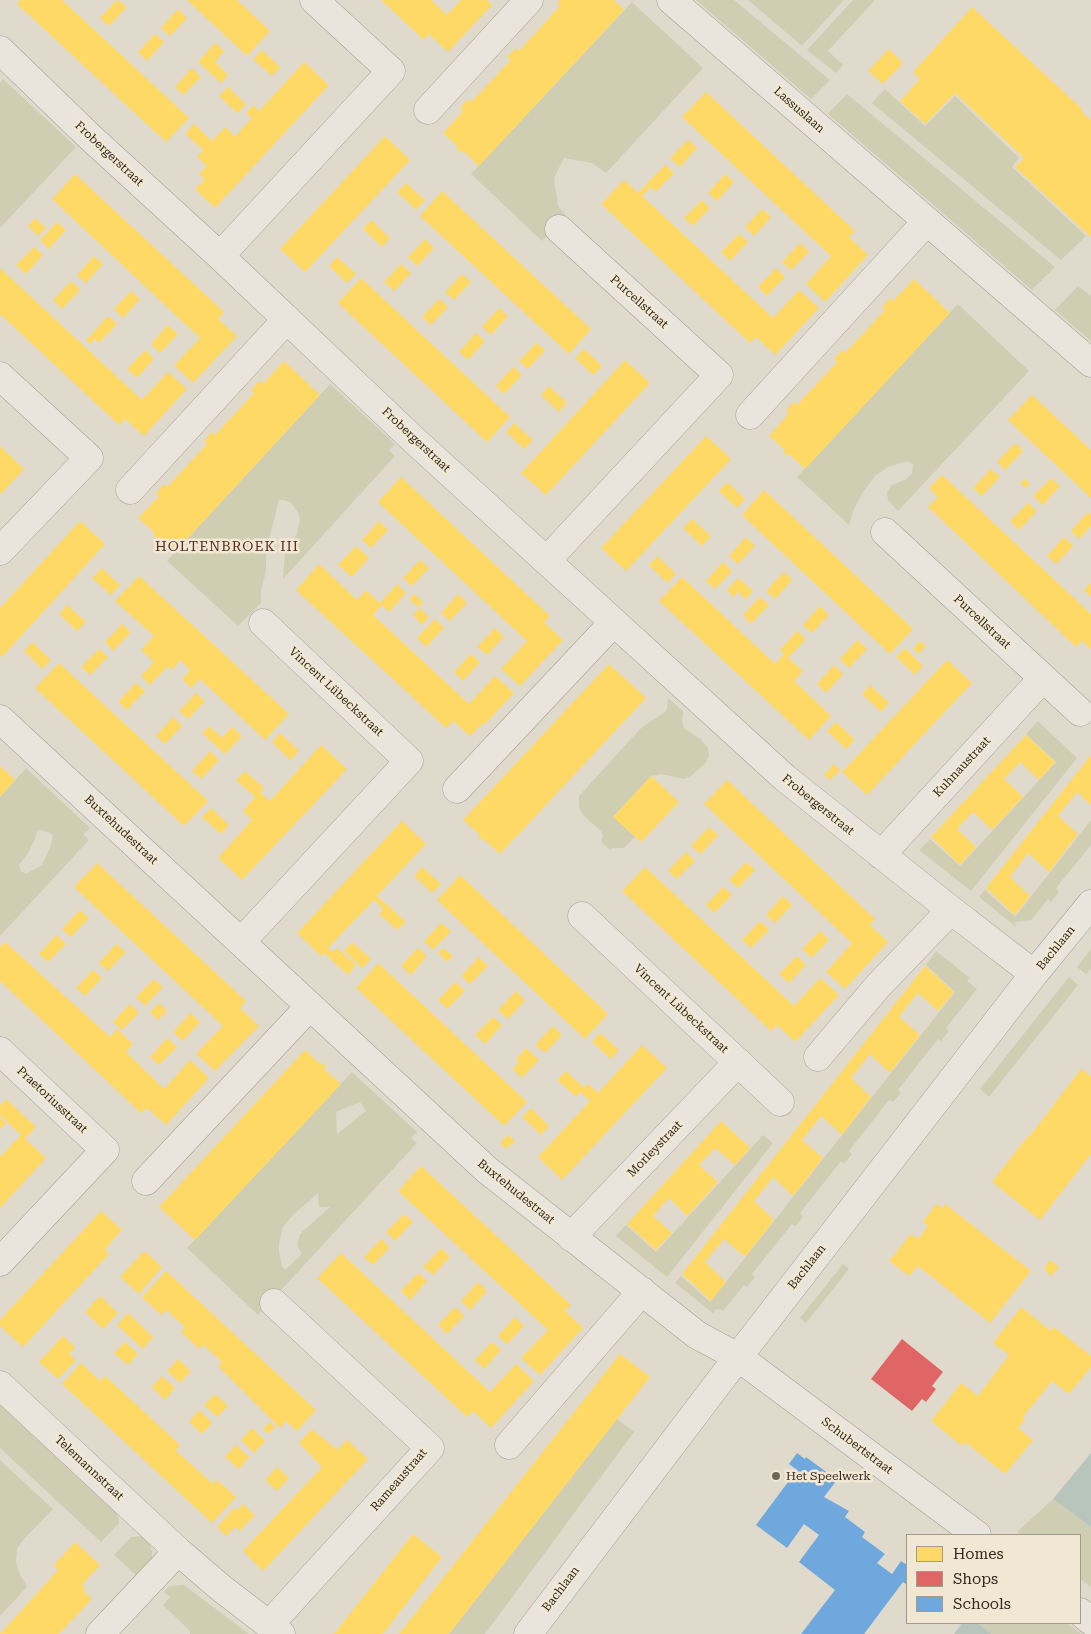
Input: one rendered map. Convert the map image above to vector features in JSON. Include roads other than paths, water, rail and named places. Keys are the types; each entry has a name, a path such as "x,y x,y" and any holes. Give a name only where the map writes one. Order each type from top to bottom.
{"street":[{"path":"220,256 392,71 314,0"},
{"path":"428,110 529,0"},
{"name":"Lassuslaan","path":"671,0 1091,363"},
{"name":"Frobergerstraat","path":"0,50 90,137 287,318 416,440 785,778 880,855 1034,974"},
{"path":"750,415 927,221"},
{"name":"Purcellstraat","path":"547,560 719,375 559,229"},
{"path":"130,490 287,318"},
{"path":"0,376 89,458 0,551"},
{"name":"Purcellstraat","path":"885,532 1080,712"},
{"path":"457,789 614,622"},
{"name":"Vincent Lübeckstraat","path":"241,942 409,762 263,623"},
{"name":"Kuhnaustraat","path":"880,855 1043,678"},
{"name":"Buxtehudestraat","path":"0,719 487,1170 697,1335 738,1356"},
{"name":"Bachlaan","path":"528,1634 738,1356 1034,974 1091,904"},
{"path":"818,1057 878,986 950,910"},
{"name":"Vincent Lübeckstraat","path":"582,916 780,1102"},
{"path":"146,1181 310,1006"},
{"name":"Praetoriusstraat","path":"0,1051 105,1150 0,1262"},
{"name":"Morleystraat","path":"571,1237 738,1062"},
{"path":"509,1444 642,1292"},
{"name":"Rameaustraat","path":"274,1303 430,1448 275,1630"},
{"name":"Schubertstraat","path":"738,1356 976,1534"},
{"name":"Telemannstraat","path":"0,1385 178,1551 220,1588 275,1630"},
{"path":"100,1634 178,1551"},
{"path":"1081,1613 1091,1621"}],"place":[{"name":"Het Speelwerk","path":"776,1476"}],"district":[{"name":"HOLTENBROEK III","path":"227,547"}]}
